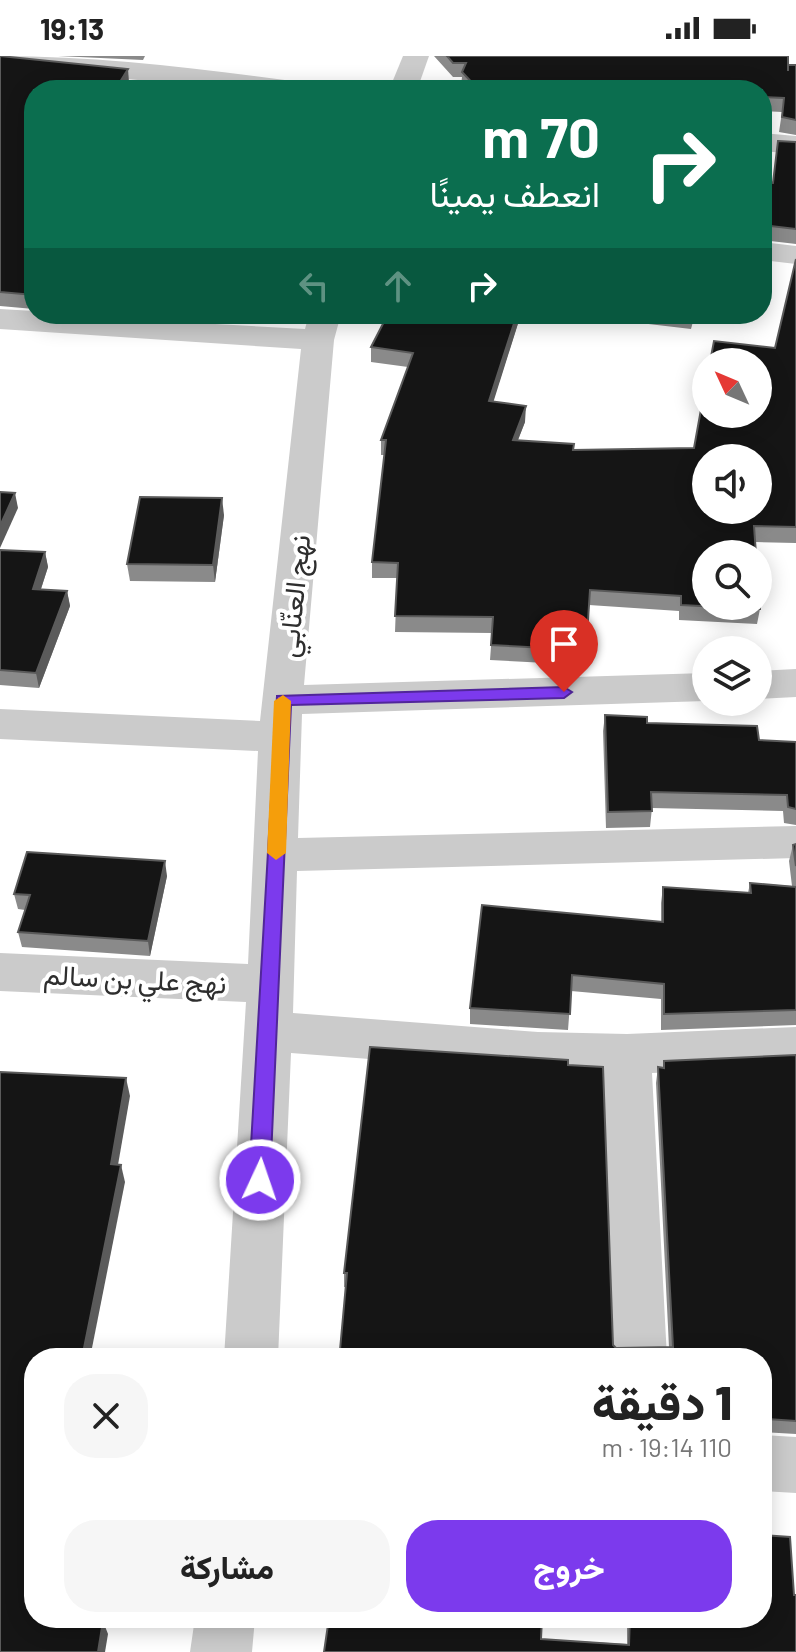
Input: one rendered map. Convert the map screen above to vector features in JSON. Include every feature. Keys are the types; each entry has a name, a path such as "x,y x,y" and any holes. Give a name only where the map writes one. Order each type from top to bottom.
{"street":[{"path":"407,80 416,56"},
{"path":"0,58 223,80"},
{"path":"772,143 796,145"},
{"path":"772,252 796,255"},
{"path":"0,319 24,320"},
{"path":"201,324 322,327"},
{"name":"نهج العنّابي","path":"251,1348 271,984 281,719 322,327"},
{"path":"772,684 796,683"},
{"path":"0,724 281,719 692,688"},
{"path":"276,855 796,842"},
{"name":"نهج علي بن سالم","path":"0,972 271,984"},
{"path":"267,1031 538,1052 627,1054 796,1047"},
{"path":"627,1054 640,1348"},
{"path":"772,1464 796,1465"},
{"path":"221,1652 224,1628"}],"building":[{"path":"0,56 128,69 121,80 24,80 24,294 0,292"},
{"path":"447,56 788,56 788,65 796,65 796,120 782,117 784,98 772,97 772,80 470,80 462,72 466,63 453,63"},
{"path":"778,141 796,142 796,229 772,226"},
{"path":"796,259 796,527 754,526 755,540 692,540 692,606 681,605 681,596 590,590 586,650 491,645 493,617 395,616 398,563 372,562 386,440 381,440 413,353 371,347 383,324 514,324 489,401 526,406 513,440 574,444 573,450 692,448 692,524 772,524 772,444 695,444 698,428 772,428 772,348 713,348 714,341 775,348"},
{"path":"0,492 15,493 0,526"},
{"path":"140,497 222,498 213,565 127,564"},
{"path":"0,550 45,552 33,589 67,591 36,673 0,670"},
{"path":"605,715 647,717 647,723 757,726 759,740 796,742 796,809 788,807 787,795 651,792 652,811 608,812"},
{"path":"27,852 165,861 148,941 18,932 30,895 14,894"},
{"path":"750,883 796,887 796,1010 664,1014 664,984 572,975 570,1014 470,1008 482,905 663,922 663,887 751,893"},
{"path":"370,1047 568,1060 568,1065 603,1067 613,1345 616,1348 340,1348 347,1273 344,1273"},
{"path":"796,1055 796,1421 772,1419 772,1348 616,1348 673,1347 658,1067 664,1068 664,1061"},
{"path":"0,1072 126,1078 111,1164 121,1165 84,1348 24,1348 24,1628 102,1628 98,1652 0,1652"},
{"path":"772,1536 790,1537 796,1595 796,1652 324,1652 328,1628 542,1628 541,1639 629,1645 630,1628 772,1628"}],"slow traffic":[{"path":"276,853 283,701"}],"route":[{"path":"260,1180 283,700 564,692"}]}
